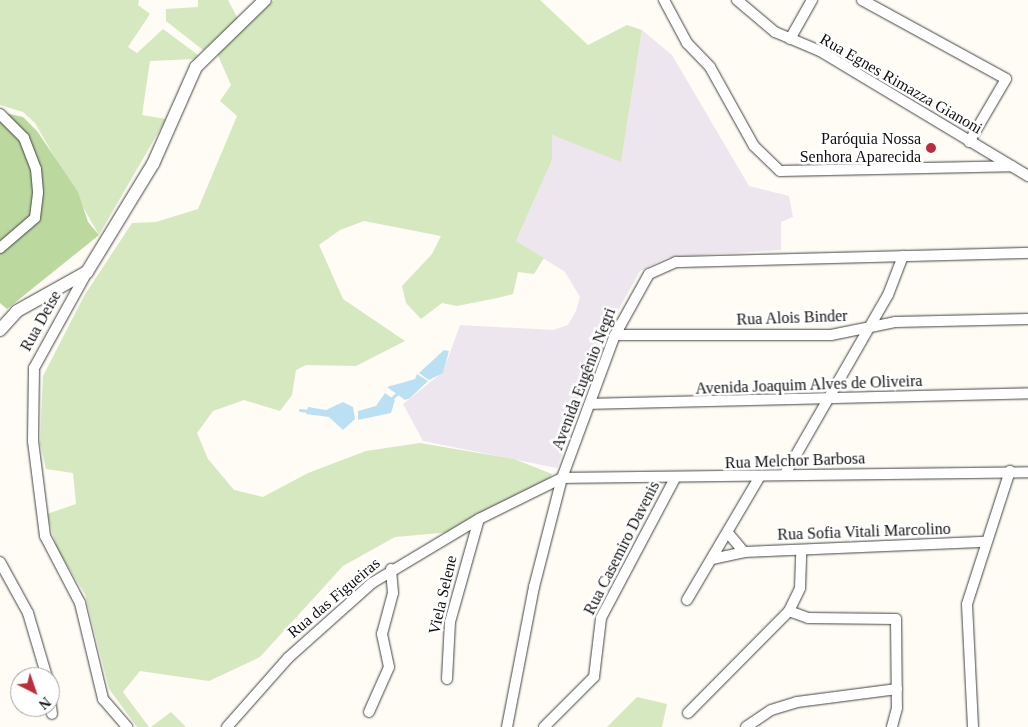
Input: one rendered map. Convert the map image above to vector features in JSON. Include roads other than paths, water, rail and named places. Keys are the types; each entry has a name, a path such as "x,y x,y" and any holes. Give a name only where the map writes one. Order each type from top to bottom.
{"street":[{"name":"Rua Deise","path":"127,727 102,699 80,604 45,536 34,441 34,368 88,272 153,164 196,67 265,0"},
{"path":"664,0 687,43 718,81 754,146 780,171 1012,166"},
{"name":"Rua Egnes Rimazza Gianoni","path":"737,0 760,23 820,52 1028,176"},
{"path":"790,39 812,0"},
{"path":"862,0 1006,79 969,142"},
{"path":"0,114 24,138 36,169 38,193 35,218 0,248"},
{"name":"Avenida Eugênio Negri","path":"507,727 534,587 562,478 615,335 642,283 667,263 1028,253"},
{"path":"785,474 831,398 870,327 903,256"},
{"path":"0,330 18,312 88,272"},
{"name":"Rua Alois Binder","path":"615,335 831,335 895,322 1028,319"},
{"name":"Avenida Joaquim Alves de Oliveira","path":"590,404 1028,393"},
{"path":"973,727 967,604 1010,471"},
{"name":"Rua Melchor Barbosa","path":"562,478 674,480 785,474 1028,472"},
{"path":"687,600 760,476"},
{"name":"Rua das Figueiras","path":"227,727 324,623 391,569 479,519 562,478"},
{"name":"Rua Casemiro Davenis","path":"544,727 594,677 601,618 674,480"},
{"name":"Viela Selene","path":"447,679 450,622 479,519"},
{"path":"728,533 744,552"},
{"name":"Rua Sofia Vitali Marcolino","path":"712,560 744,552 986,542"},
{"path":"688,714 789,611 800,588 801,550"},
{"path":"0,562 32,621 44,667"},
{"path":"369,712 389,667 382,634 393,593 391,569"},
{"path":"789,611 808,618 896,619 897,689 892,727"},
{"path":"746,727 771,710 790,704 897,689"}],"water":[{"path":"444,350 449,351 443,373 429,380 419,373"},
{"path":"417,374 428,381 410,398 405,400 387,387 415,379"},
{"path":"385,393 395,400 391,413 358,420 358,411 376,406"},
{"path":"343,402 353,407 355,419 343,430 329,417 306,414 308,407 326,410"}],"waterway":[{"path":"390,400 399,392"},
{"path":"300,410 308,411"}],"place":[{"name":"Paróquia Nossa Senhora Aparecida","path":"931,148"}]}
